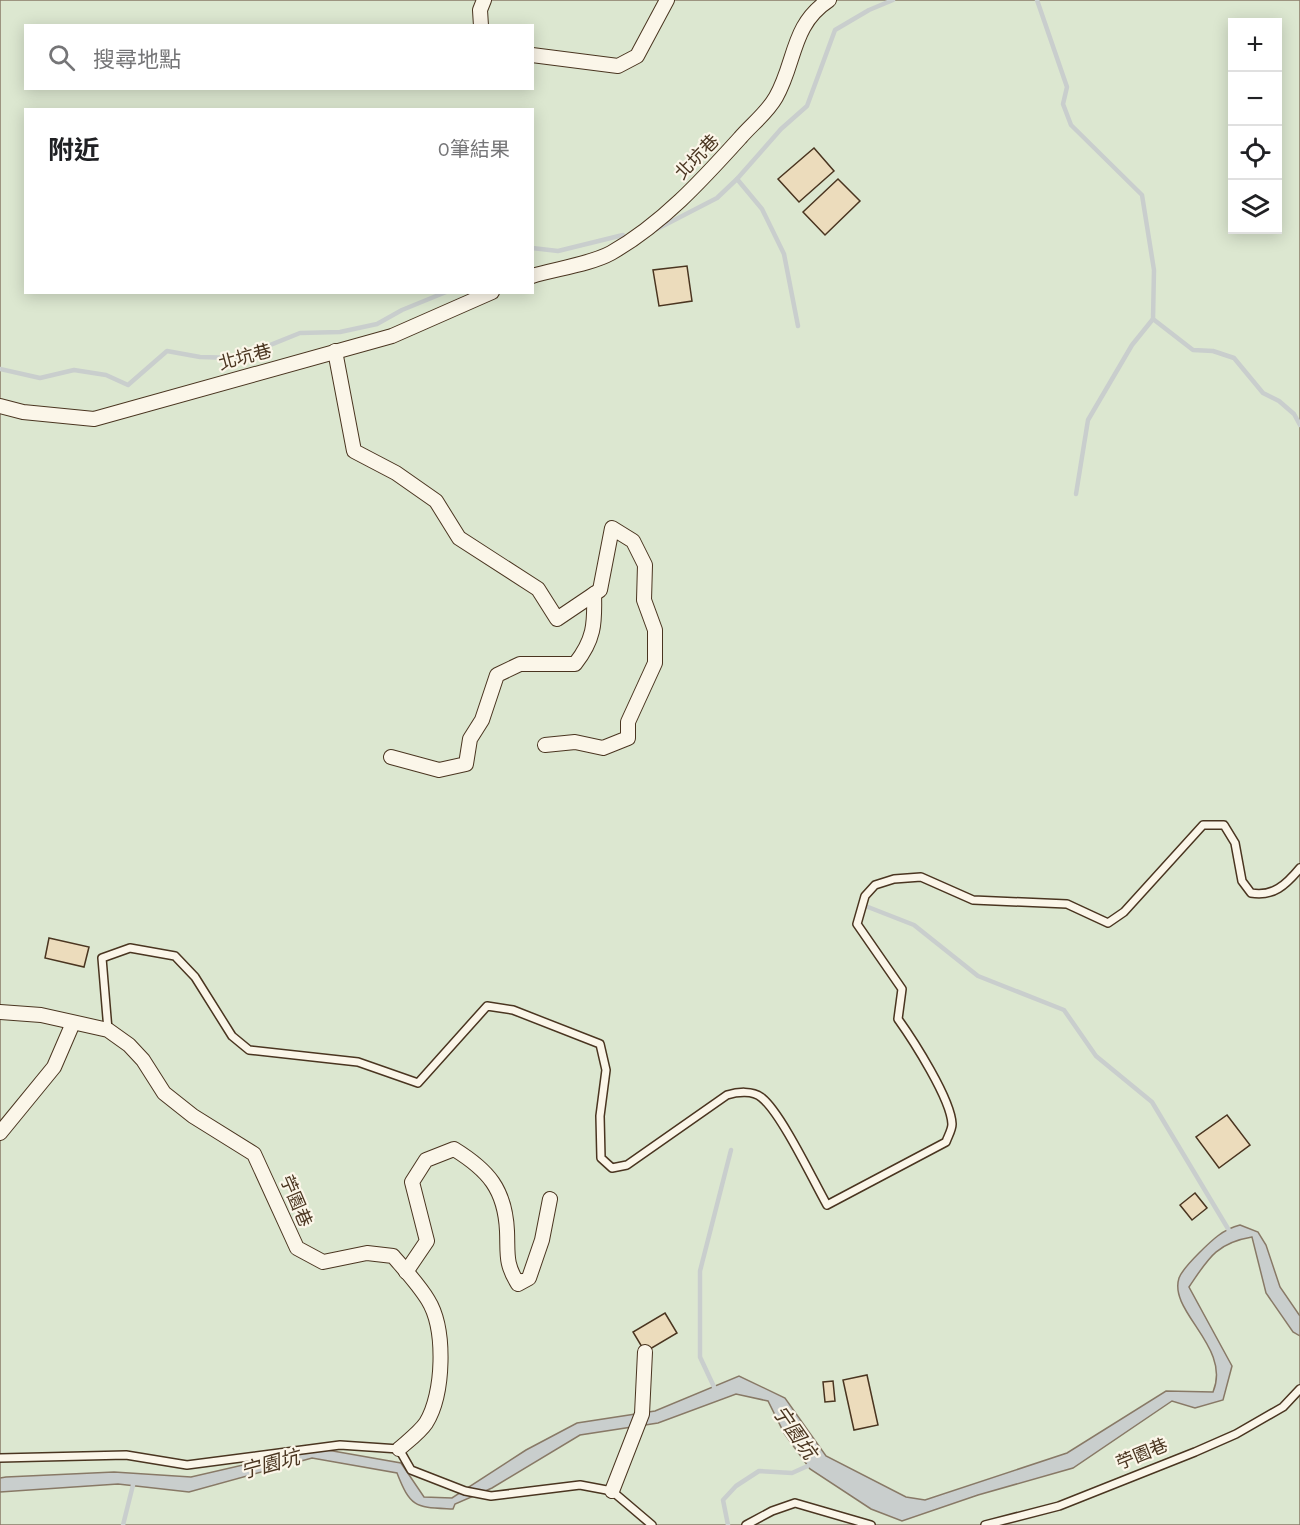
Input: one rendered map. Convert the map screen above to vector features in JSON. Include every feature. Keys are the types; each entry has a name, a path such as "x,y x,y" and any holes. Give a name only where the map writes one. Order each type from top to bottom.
{"street":[{"path":"482,24 480,10 484,0"},
{"path":"534,55 618,66 637,56 667,0"},
{"name":"北坑巷","path":"534,275 610,254 665,214 709,173 770,107 786,79 796,38 817,8 829,0"},
{"name":"北坑巷","path":"0,406 23,412 94,419 393,336 488,294"},
{"path":"335,351 354,451 396,473 436,501 459,538 538,589 557,619 600,590 612,528 633,541 645,565 644,600 655,630 655,663 628,722 628,738 603,748 575,742 545,745"},
{"path":"391,757 439,770 466,764 470,739 482,720 497,675 520,664 575,664 589,647 595,619 594,594"},
{"name":"苧園巷","path":"0,1012 41,1015 108,1030 129,1045 143,1060 164,1093 193,1116 254,1154 297,1248 323,1262 368,1252 393,1256 429,1302 438,1334 439,1390 426,1423 399,1449"},
{"path":"0,1133 54,1067 73,1023"},
{"path":"406,1272 427,1241 412,1182 426,1160 454,1149 479,1164 502,1197 507,1229 507,1267 518,1284 529,1278 542,1240 550,1199"},
{"path":"612,1491 642,1414 645,1352"}],"lane":[{"path":"108,1030 102,958 130,948 175,956 195,977 232,1036 249,1050 358,1062 418,1083 487,1006 513,1011 600,1044 606,1070 600,1116 601,1158 612,1168 627,1165 727,1095 739,1091 761,1096 772,1110 827,1204 946,1142 953,1127 950,1111 912,1038 898,1018 902,989 857,924 865,896 875,885 894,879 921,877 973,900 1066,904 1108,923 1124,912 1203,825 1224,825 1234,843 1242,881 1251,893 1264,895 1281,888 1300,868"},
{"name":"苧園巷","path":"985,1525 1059,1506 1195,1452 1236,1434 1283,1407 1300,1389"},
{"path":"0,1458 126,1455 187,1465 340,1444 399,1449 411,1470 465,1491 491,1496 580,1485 612,1491 621,1496 652,1525"},
{"path":"746,1525 772,1511 795,1503 871,1525"}],"green space":[{"path":"0,0 1300,0 1300,1525 0,1525"}],"water":[{"name":"宁園坑","path":"1240,1225 1258,1232 1266,1245 1280,1287 1300,1316 1300,1336 1293,1332 1266,1293 1252,1237 1230,1243 1208,1260 1189,1287 1232,1366 1223,1400 1195,1408 1172,1401 1073,1468 978,1495 902,1521 871,1509 810,1469 784,1433 768,1401 736,1394 658,1423 580,1435 492,1488 455,1504 453,1509 431,1508 416,1504 406,1494 397,1473 312,1458 189,1492 118,1484 0,1492 0,1478 6,1477 114,1472 191,1477 316,1448 401,1463 424,1497 452,1498 526,1450 577,1423 655,1411 739,1376 785,1398 826,1456 906,1497 925,1500 1067,1453 1166,1391 1213,1392 1217,1376 1214,1360 1208,1345 1182,1304 1178,1291 1179,1278 1188,1265 1213,1240 1228,1229"}],"building":[{"path":"814,148 834,171 799,202 778,179"},
{"path":"838,179 860,201 825,235 803,212"},
{"path":"687,266 692,301 659,306 653,270"},
{"path":"49,938 89,947 84,967 45,958"},
{"path":"1227,1115 1250,1145 1219,1168 1196,1137"},
{"path":"1195,1193 1207,1208 1192,1220 1180,1205"},
{"path":"665,1313 677,1333 645,1352 633,1332"},
{"path":"867,1375 878,1425 854,1430 843,1380"},
{"path":"833,1381 835,1401 825,1402 823,1382"}],"waterway":[{"path":"657,229 717,198 737,179 781,129 807,106 835,30 869,10 893,0"},
{"path":"1037,0 1067,87 1063,104 1071,125 1142,195 1154,270 1153,319 1193,350 1213,351 1234,358 1263,393 1279,401 1294,414 1300,425"},
{"path":"737,179 762,209 784,254 798,326"},
{"path":"534,248 558,251 623,235"},
{"path":"0,369 40,378 74,370 106,375 128,385 167,351 200,357 238,358 300,333 340,332 377,324 402,310 441,294"},
{"path":"1076,494 1088,420 1132,345 1153,319"},
{"path":"868,907 914,925 978,976 1064,1010 1096,1056 1152,1102 1230,1232"},
{"path":"715,1389 700,1357 700,1271 731,1150"},
{"name":"宁園坑","path":"728,1525 723,1500 736,1486 759,1471 792,1473 812,1464"},
{"path":"123,1525 134,1481"}]}
